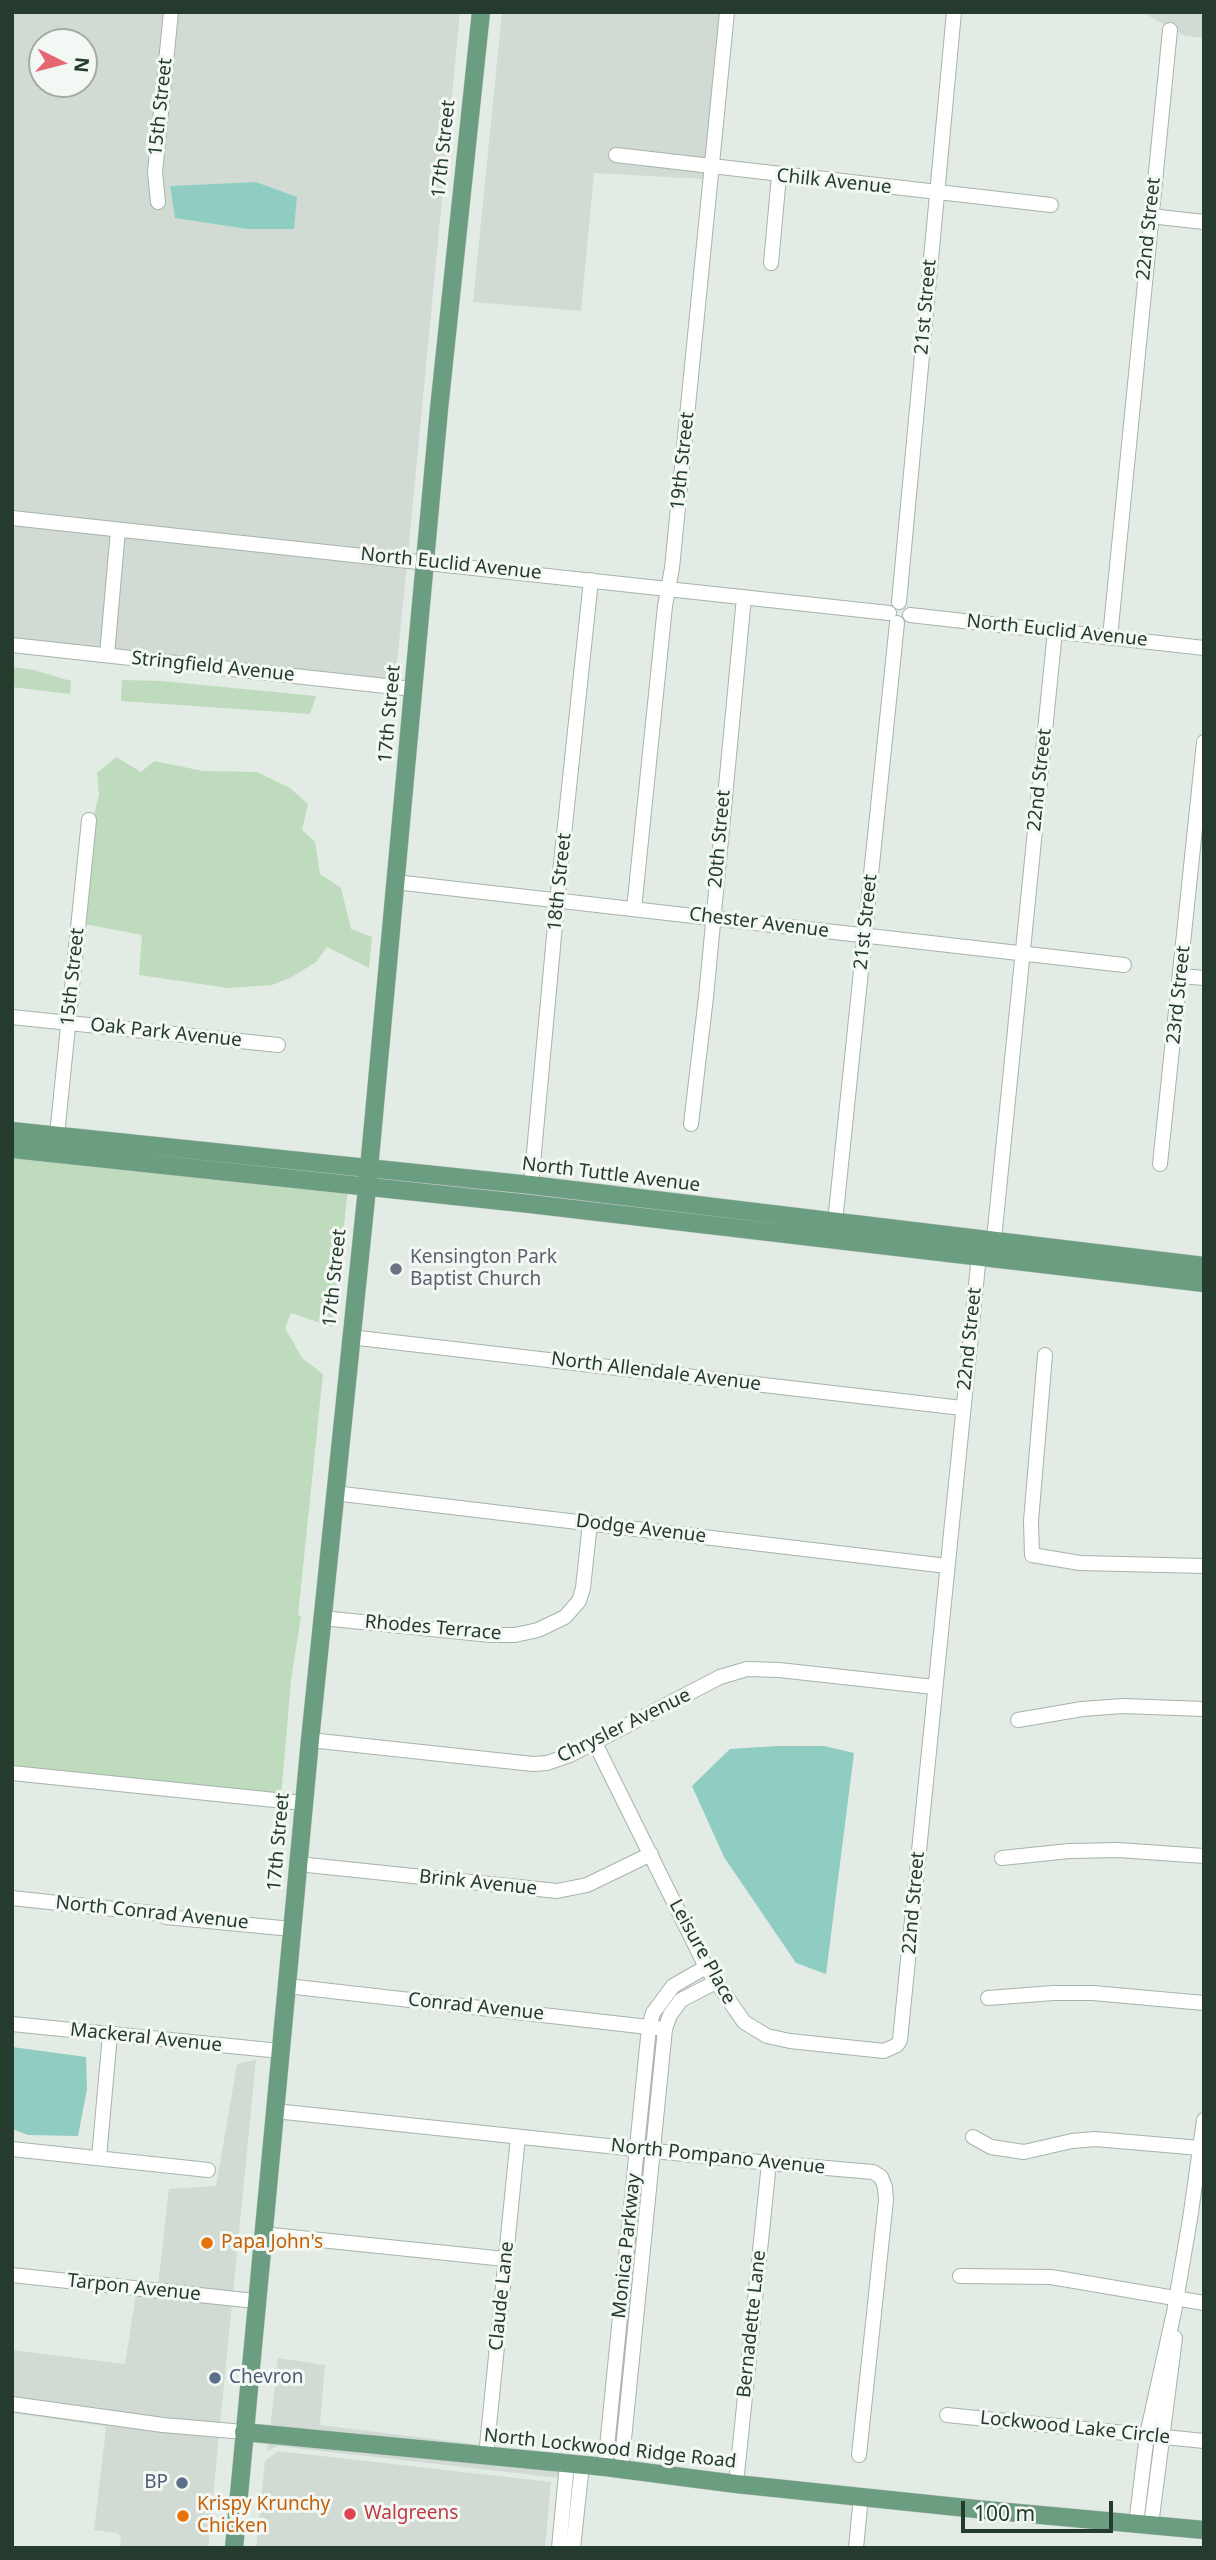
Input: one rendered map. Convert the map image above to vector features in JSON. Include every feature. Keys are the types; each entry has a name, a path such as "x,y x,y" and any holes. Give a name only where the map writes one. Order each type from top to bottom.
{"main road":[{"name":"17th Street","path":"234,2548 255,2301 334,1493 368,1177 467,124 481,12"},
{"name":"North Tuttle Avenue","path":"12,1131 942,1254 979,1255 1204,1283"},
{"name":"North Tuttle Avenue","path":"12,1149 368,1177 531,1185 1204,1266"},
{"name":"North Lockwood Ridge Road","path":"244,2432 1204,2530"}],"street":[{"name":"15th Street","path":"159,202 155,172 170,12"},
{"name":"19th Street","path":"634,909 668,589 674,555 727,12"},
{"name":"21st Street","path":"835,1222 898,613 954,12"},
{"name":"22nd Street","path":"1110,637 1170,30"},
{"name":"Chilk Avenue","path":"616,155 779,176 1051,205"},
{"path":"771,263 779,176"},
{"path":"1150,216 1204,222"},
{"name":"North Euclid Avenue","path":"12,518 1204,648"},
{"path":"107,655 118,530"},
{"name":"18th Street","path":"531,1185 591,580"},
{"name":"20th Street","path":"691,1124 706,998 744,597"},
{"name":"22nd Street","path":"994,1239 1055,631"},
{"name":"Stringfield Avenue","path":"12,645 413,689"},
{"name":"23rd Street","path":"1160,1164 1204,742"},
{"name":"15th Street","path":"57,1135 89,820"},
{"name":"Chester Avenue","path":"395,883 1124,965"},
{"path":"1181,976 1204,978"},
{"name":"Oak Park Avenue","path":"12,1017 278,1045"},
{"path":"979,1255 994,1239"},
{"name":"22nd Street","path":"892,2049 900,2040 979,1255"},
{"name":"North Allendale Avenue","path":"350,1337 962,1408"},
{"path":"1045,1355 1031,1521 1032,1555 1080,1563 1204,1566"},
{"name":"Dodge Avenue","path":"334,1493 947,1566"},
{"name":"Rhodes Terrace","path":"322,1618 491,1635 515,1635 538,1630 565,1617 579,1601 583,1588 590,1522"},
{"name":"Chrysler Avenue","path":"310,1740 533,1764 561,1759 720,1677 747,1669 934,1687"},
{"path":"1018,1720 1082,1709 1124,1706 1204,1709"},
{"name":"Leisure Place","path":"595,1743 706,1967 738,2015 750,2027 767,2036 884,2051 892,2049"},
{"path":"12,1773 304,1803"},
{"path":"1002,1858 1069,1851 1118,1850 1204,1856"},
{"name":"Brink Avenue","path":"298,1864 557,1891 587,1885 651,1854"},
{"name":"North Conrad Avenue","path":"12,1898 292,1929"},
{"name":"Monica Parkway","path":"613,2468 649,2027 653,2013 673,1986 706,1967"},
{"name":"Monica Parkway","path":"613,2468 654,2150 665,2029 670,2015 681,2000 716,1982"},
{"name":"Conrad Avenue","path":"287,1986 665,2029"},
{"path":"988,1998 1093,1993 1204,2003"},
{"name":"Mackeral Avenue","path":"12,2024 280,2051"},
{"path":"99,2158 110,2034"},
{"name":"North Pompano Avenue","path":"275,2111 769,2164 873,2172 881,2177 886,2187 859,2455"},
{"path":"1144,2524 1154,2435 1175,2337 1175,2306 1204,2120"},
{"name":"Claude Lane","path":"486,2456 518,2137"},
{"path":"973,2137 992,2147 1024,2152 1072,2141 1095,2139 1200,2148"},
{"path":"12,2149 208,2170"},
{"name":"Bernadette Lane","path":"736,2484 769,2164"},
{"path":"262,2234 505,2259"},
{"name":"Tarpon Avenue","path":"12,2274 255,2301"},
{"path":"960,2276 1051,2277 1175,2306 1204,2303"},
{"name":"North Lockwood Ridge Road","path":"12,2404 173,2426 244,2432"},
{"name":"Lockwood Lake Circle","path":"947,2415 1204,2441"},
{"path":"559,2548 575,2465"},
{"path":"573,2548 575,2465"},
{"path":"856,2548 861,2496"}],"shaded area":[{"path":"12,12 165,12 149,171 154,208 165,206 161,172 176,12 460,12 408,554 12,513","holes":["256,182 297,197 293,229 247,229 175,218 170,186"]},
{"path":"502,12 721,12 706,162 612,149 610,159 705,172 704,179 594,173 581,311 473,302"},
{"path":"1142,12 1204,12 1204,38 1185,36"},
{"path":"12,524 111,534 101,649 12,639"},
{"path":"123,535 407,565 395,681 113,650"},
{"path":"256,2060 233,2293 158,2285 169,2189 216,2186 237,2064"},
{"path":"136,2294 232,2304 220,2425 12,2399 12,2350 125,2364"},
{"path":"278,2358 325,2365 320,2425 481,2445 481,2450 270,2428"},
{"path":"12,2410 219,2436 208,2548 120,2548 121,2537 118,2533 94,2530 106,2429 104,2426 12,2413"},
{"path":"269,2438 561,2469 560,2478 278,2446 267,2451"},
{"path":"278,2451 551,2482 545,2548 256,2548 265,2461"}],"green space":[{"path":"12,667 34,670 71,681 70,694 12,687"},
{"path":"122,680 161,681 316,696 310,714 121,701"},
{"path":"116,757 141,772 154,761 203,771 257,772 290,788 308,804 302,830 315,842 320,874 341,888 351,929 372,937 369,968 327,947 316,962 290,978 272,985 228,988 139,975 142,935 84,924 94,815 99,795 97,773"},
{"path":"12,1155 348,1190 332,1327 291,1313 285,1328 302,1358 323,1374 281,1796 12,1768"}],"water":[{"path":"256,182 297,197 294,229 247,229 175,218 170,186"},
{"path":"824,1746 854,1753 826,1974 796,1963 724,1857 692,1786 730,1749"},
{"path":"12,2047 86,2057 87,2089 78,2136 28,2135 12,2129"}],"place":[{"name":"Kensington Park Baptist Church","path":"396,1269"},
{"name":"Papa John's","path":"207,2243"},
{"name":"Chevron","path":"215,2378"},
{"name":"BP","path":"182,2483"},
{"name":"Walgreens","path":"350,2514"},
{"name":"Krispy Krunchy Chicken","path":"183,2516"}]}
